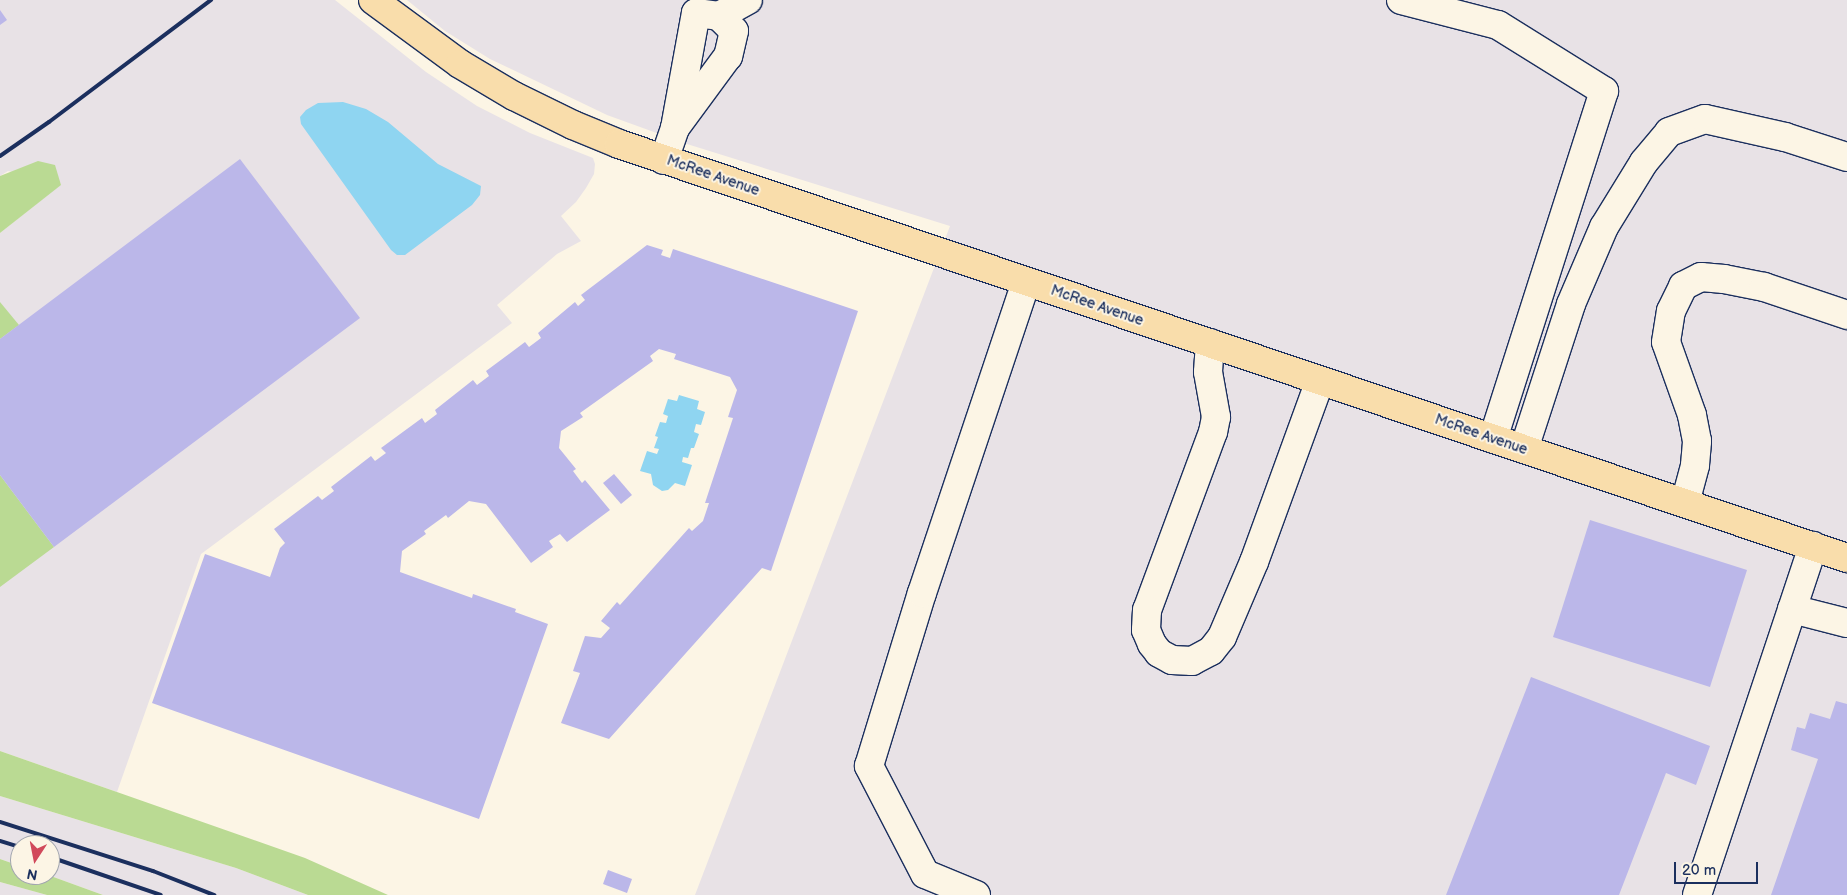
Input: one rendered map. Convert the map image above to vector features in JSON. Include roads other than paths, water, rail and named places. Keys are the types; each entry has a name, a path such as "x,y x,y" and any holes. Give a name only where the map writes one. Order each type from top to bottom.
{"main road":[{"name":"McRee Avenue","path":"373,0 460,64 514,96 573,125 664,160 1847,558"}],"lane":[{"path":"664,160 674,128 696,13 719,16 748,0"},
{"path":"1401,0 1498,25 1604,91 1493,439"},
{"path":"674,128 728,56 734,31 719,16"},
{"path":"1524,449 1571,304 1604,227 1644,162 1669,132 1705,120 1784,137 1847,157"},
{"path":"1685,503 1695,465 1697,442 1692,415 1666,342 1671,311 1682,286 1701,276 1724,279 1764,287 1847,315"},
{"path":"976,895 922,884 869,766 922,593 1026,282"},
{"path":"1210,343 1208,372 1216,417 1213,432 1147,610 1146,630 1152,644 1159,653 1172,660 1192,661 1211,651 1222,637 1254,562 1320,380"},
{"path":"1697,895 1813,546"},
{"path":"1792,609 1847,623"}],"water":[{"path":"343,102 366,109 388,122 438,164 481,186 480,195 472,205 405,255 397,255 391,250 301,124 300,117 306,110 318,103"},
{"path":"679,395 699,401 697,409 705,412 701,425 696,424 694,432 699,434 694,448 691,448 688,458 683,457 682,462 692,465 685,486 675,483 668,490 662,491 653,485 651,474 640,471 647,451 657,454 659,449 654,448 658,437 655,436 660,422 666,423 668,416 663,414 668,399 677,401"}],"railway":[{"path":"0,156 49,122 211,0"},
{"path":"0,822 153,871 214,895"},
{"path":"0,841 10,844"},
{"path":"60,860 161,895"}]}
